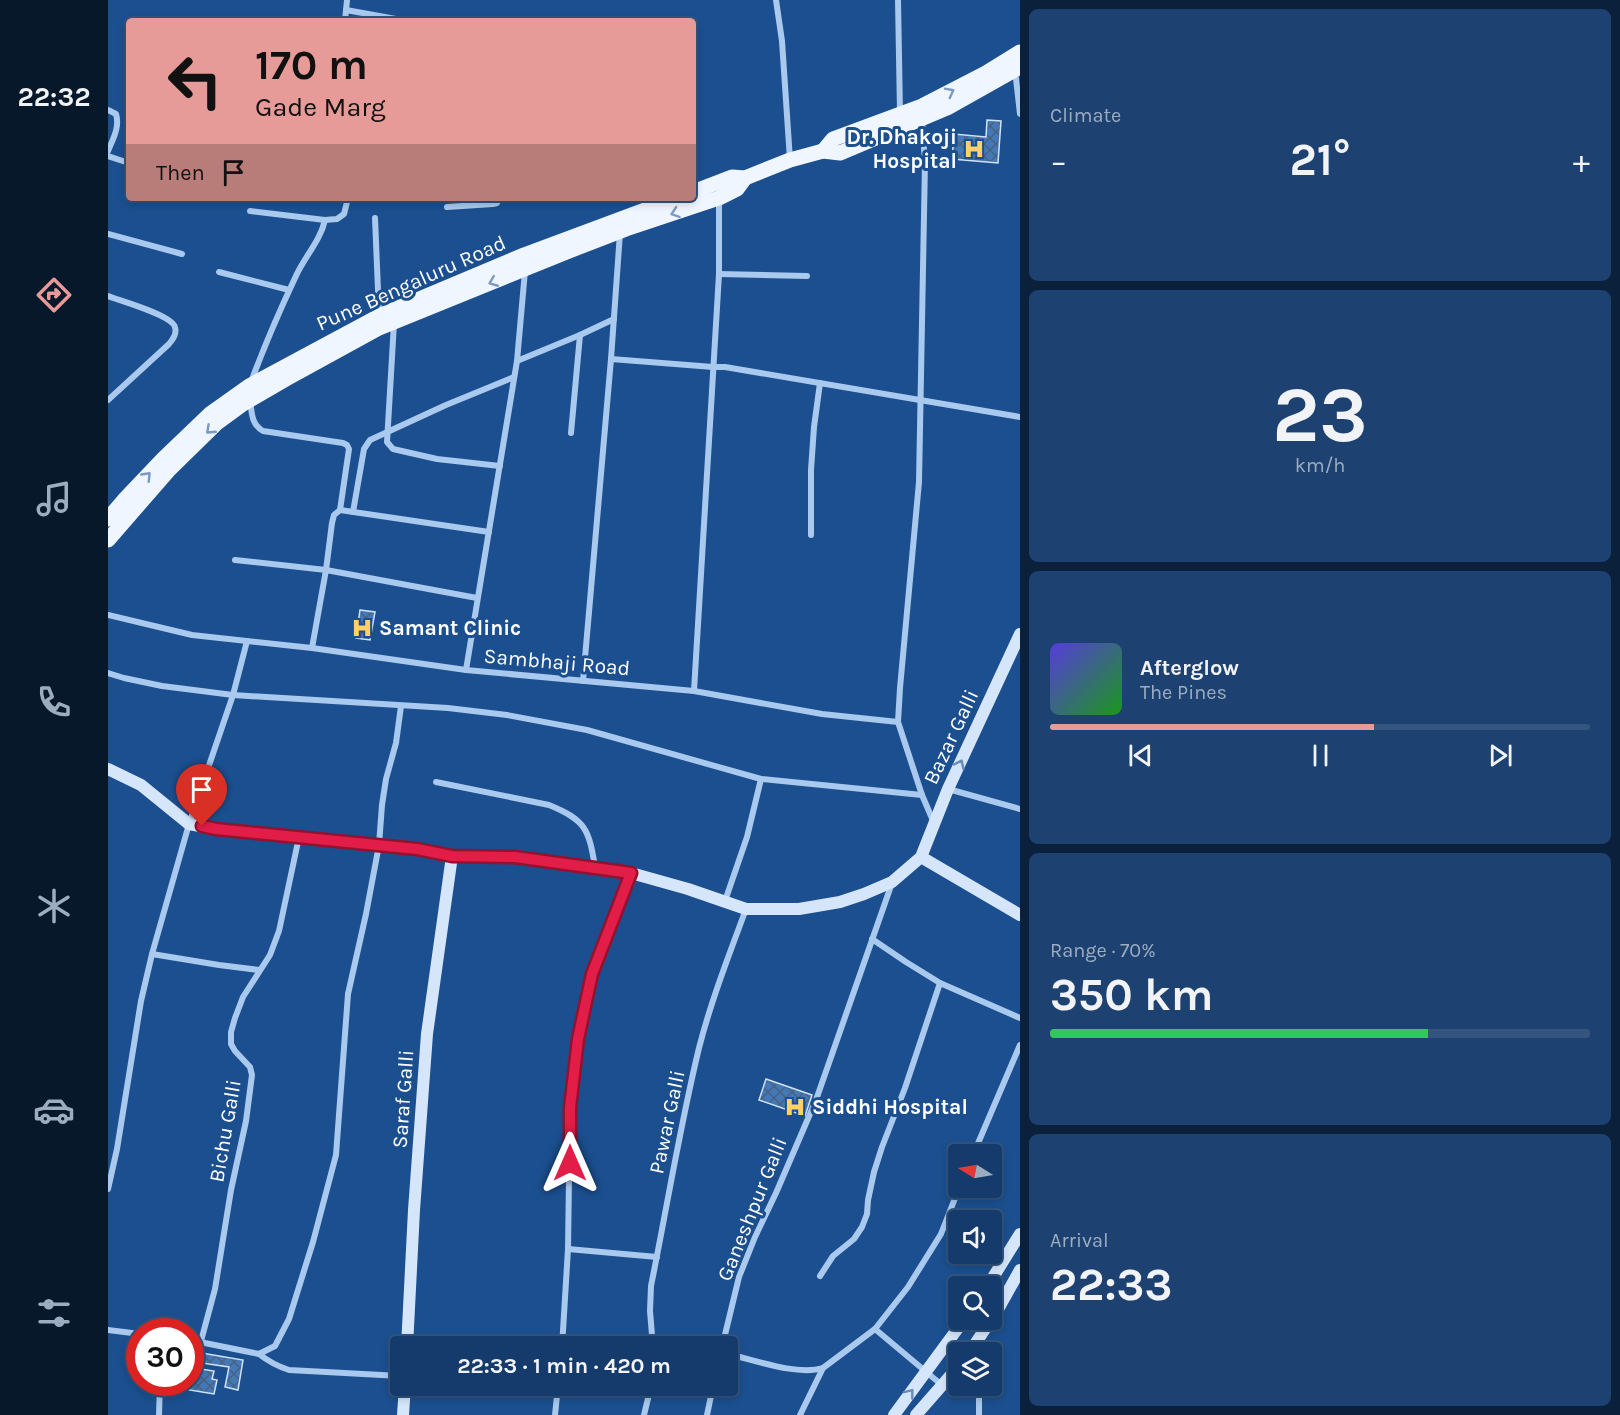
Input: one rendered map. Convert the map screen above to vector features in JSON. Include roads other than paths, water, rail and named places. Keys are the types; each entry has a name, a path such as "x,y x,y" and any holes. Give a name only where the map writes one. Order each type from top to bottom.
{"main road":[{"path":"823,151 833,139 922,106 986,74 1020,52"},
{"path":"696,191 732,177 745,178 790,160 823,151 840,153 969,97 1017,68"},
{"path":"108,540 177,462 249,393 379,328 525,262 719,198 736,189 745,178"},
{"name":"Pune Bengaluru Road","path":"108,519 163,459 211,412 249,393 379,316 525,262 670,201"}],"street":[{"path":"345,18 347,0"},
{"path":"776,0 790,160"},
{"path":"898,0 900,114"},
{"path":"346,10 390,18"},
{"path":"1017,68 1020,114"},
{"path":"108,110 116,114 117,128 108,151"},
{"path":"921,119 925,162 919,482 898,722 922,795 934,823"},
{"path":"108,156 126,163"},
{"path":"694,691 719,274 719,198"},
{"path":"250,211 325,220 342,217 348,201"},
{"path":"447,207 493,204 498,201"},
{"path":"375,218 379,316"},
{"path":"312,648 332,523 334,515 340,510 349,449 343,443 262,431 253,422 249,393 266,341 299,269 322,232 325,220"},
{"path":"583,681 620,232"},
{"path":"108,234 182,254"},
{"path":"466,670 517,361 525,262"},
{"path":"219,272 289,290"},
{"path":"719,274 807,276"},
{"path":"108,296 167,318 175,326 176,332 168,344 108,400"},
{"path":"517,361 614,319"},
{"path":"394,322 387,442 393,449 399,451 437,459 500,466"},
{"path":"571,433 580,335"},
{"path":"611,359 713,368 725,367 1020,417"},
{"path":"353,512 367,444 370,440 514,377"},
{"path":"811,535 812,459 820,383"},
{"path":"340,510 489,532"},
{"path":"235,560 326,570 477,598"},
{"name":"Sambhaji Road","path":"108,615 192,635 312,648 466,670 694,691 822,714 898,722"},
{"name":"Bazar Galli","path":"921,856 948,789 1020,634"},
{"path":"108,1189 117,1149 141,1001 152,954 189,824 233,695 247,641"},
{"path":"108,673 162,686 233,695 448,708 507,715 587,730 761,778 922,795"},
{"path":"260,1354 275,1346 289,1319 331,1176 337,1145 348,994 379,845 384,788 396,743 401,706"},
{"path":"108,769 141,785 189,824 216,829 417,849 452,856 515,857 631,873 746,909 799,909 840,902 892,882 921,856 1020,915"},
{"path":"725,901 747,837 761,778"},
{"path":"436,782 549,805 567,812 584,826 591,840 595,868"},
{"path":"948,789 1020,808"},
{"name":"Bichu Galli","path":"204,1330 215,1288 231,1190 246,1121 252,1075 250,1066 231,1044 231,1032 243,997 270,955 279,931 299,837"},
{"name":"Saraf Galli","path":"408,1336 414,1210 428,1034 452,856"},
{"path":"563,1336 568,1249 570,1108 578,1039 592,974 631,873"},
{"name":"Ganeshpur Galli","path":"725,1336 739,1277 816,1100 892,882"},
{"name":"Pawar Galli","path":"652,1336 651,1286 699,1048 718,984 746,909"},
{"path":"872,939 940,983 1020,1018"},
{"path":"152,954 260,970"},
{"path":"820,1276 833,1256 854,1239 862,1227 867,1214 874,1172 940,983"},
{"path":"978,1144 1020,1045"},
{"path":"738,1356 801,1371 823,1368 874,1329 908,1287 941,1234 955,1198"},
{"path":"994,1276 1020,1234"},
{"path":"568,1249 657,1257"},
{"path":"1002,1301 1020,1270"},
{"path":"874,1329 943,1386"},
{"path":"108,1330 126,1332"},
{"path":"894,1415 957,1330"},
{"path":"204,1342 260,1354 277,1367 289,1370 390,1375"},
{"path":"800,1415 823,1368"},
{"path":"916,1415 948,1380"},
{"path":"159,1415 160,1396"},
{"path":"403,1415 404,1396"},
{"path":"555,1415 557,1396"},
{"path":"644,1415 649,1396"},
{"path":"706,1415 711,1396"},
{"path":"979,1396 979,1415"}],"place":[{"name":"Dr. Dhakoji Hospital","path":"974,149"},
{"name":"Samant Clinic","path":"362,628"},
{"name":"Siddhi Hospital","path":"795,1107"}]}
